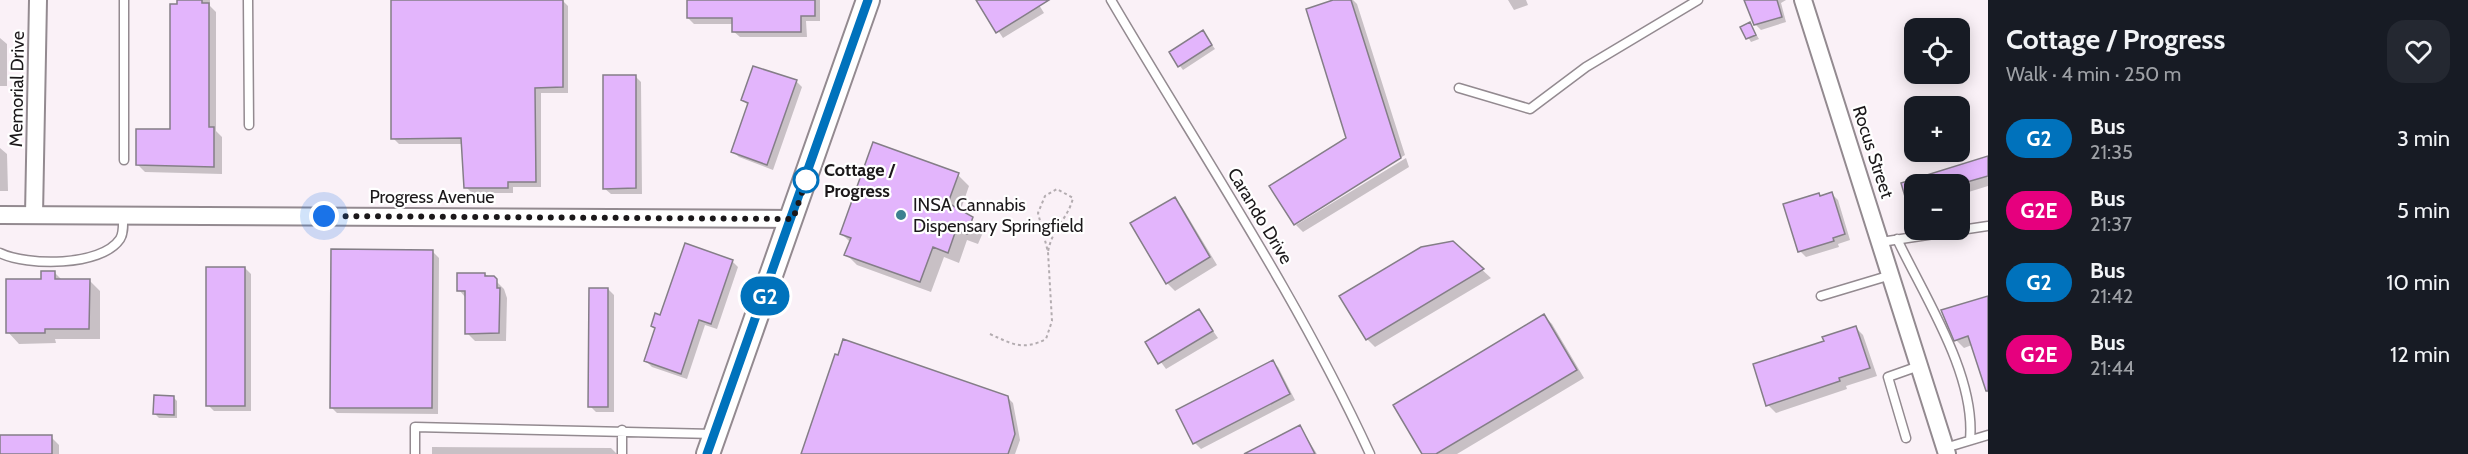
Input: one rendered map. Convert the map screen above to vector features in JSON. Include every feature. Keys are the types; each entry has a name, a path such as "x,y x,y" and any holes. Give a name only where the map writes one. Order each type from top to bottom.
{"main road":[{"path":"711,444 793,219 868,0"}],"street":[{"name":"Memorial Drive","path":"34,215 38,0"},
{"name":"Rocus Street","path":"1803,0 1889,240 1892,275 1946,451"},
{"name":"Progress Avenue","path":"0,215 793,219"}],"lane":[{"path":"124,0 124,160"},
{"path":"248,0 249,125"},
{"name":"Carando Drive","path":"1111,0 1301,318 1341,392 1370,454"},
{"path":"1459,88 1530,109 1586,67 1698,0"},
{"path":"0,253 33,261 91,257 120,240 123,216"},
{"path":"1970,440 1972,420 1966,385 1889,240 1988,226"},
{"path":"1821,296 1892,275"},
{"path":"1905,438 1888,376 1919,366"},
{"path":"415,454 415,427 622,430 711,444"},
{"path":"621,454 622,430"},
{"path":"1946,451 1988,435"}],"path":[{"path":"990,333 1014,344 1031,347 1046,339 1052,321 1048,252 1050,237 1071,208 1072,198 1057,189 1045,196 1038,213 1048,252"}],"building":[{"path":"177,0 202,0 202,3 209,3 209,127 214,127 214,167 136,165 136,129 170,129 170,4 177,4"},
{"path":"391,0 563,0 563,87 535,88 536,182 508,182 508,188 464,188 461,138 391,139"},
{"path":"687,0 815,0 815,16 801,16 801,32 732,32 732,18 687,18"},
{"path":"976,0 1049,0 996,33"},
{"path":"1333,0 1351,0 1401,158 1294,225 1269,186 1346,138 1306,9"},
{"path":"1744,0 1777,0 1782,17 1754,25"},
{"path":"1750,22 1756,35 1746,39 1740,27"},
{"path":"1203,30 1212,45 1178,67 1169,52"},
{"path":"753,66 797,80 767,165 731,152 748,103 741,100"},
{"path":"603,75 636,75 636,188 603,189"},
{"path":"873,142 959,173 948,203 973,217 967,234 956,230 948,253 933,247 920,282 844,255 851,238 840,234"},
{"path":"1988,156 1988,176 1970,181 1970,174 1930,174 1970,162"},
{"path":"1832,192 1845,234 1833,238 1834,241 1798,252 1783,204 1819,193 1820,196"},
{"path":"1175,197 1210,257 1166,284 1130,223"},
{"path":"1453,241 1484,269 1366,340 1339,296 1421,247"},
{"path":"685,243 733,260 711,324 699,320 681,374 644,361 655,328 651,326 655,313 660,315"},
{"path":"331,249 433,250 432,408 330,408"},
{"path":"206,267 245,267 245,406 206,406"},
{"path":"41,271 55,271 55,279 90,279 89,329 45,329 45,333 6,333 6,279 41,279"},
{"path":"457,273 485,273 485,276 494,276 497,279 497,288 500,288 499,333 465,334 465,291 457,291"},
{"path":"589,288 608,288 608,407 588,407"},
{"path":"1988,296 1988,391 1986,391 1968,336 1954,341 1941,310"},
{"path":"1199,309 1213,331 1158,364 1145,342"},
{"path":"1544,314 1577,370 1436,454 1422,454 1393,405"},
{"path":"1856,326 1870,368 1839,378 1840,381 1766,406 1753,364 1824,341 1822,337"},
{"path":"843,339 1008,396 1015,434 1008,454 801,454 835,354 838,355"},
{"path":"1273,360 1290,394 1193,444 1176,410"},
{"path":"154,395 174,396 174,415 153,414"},
{"path":"1300,425 1315,454 1244,454"},
{"path":"0,435 52,435 52,454 0,454"}],"bus line":[{"name":"G2","path":"707,454 793,219 868,0"}],"place":[{"name":"Cottage / Progress","path":"806,180"},
{"name":"INSA Cannabis Dispensary Springfield","path":"901,215"}],"route":[{"path":"324,216 793,219 807,178 806,180"}]}
